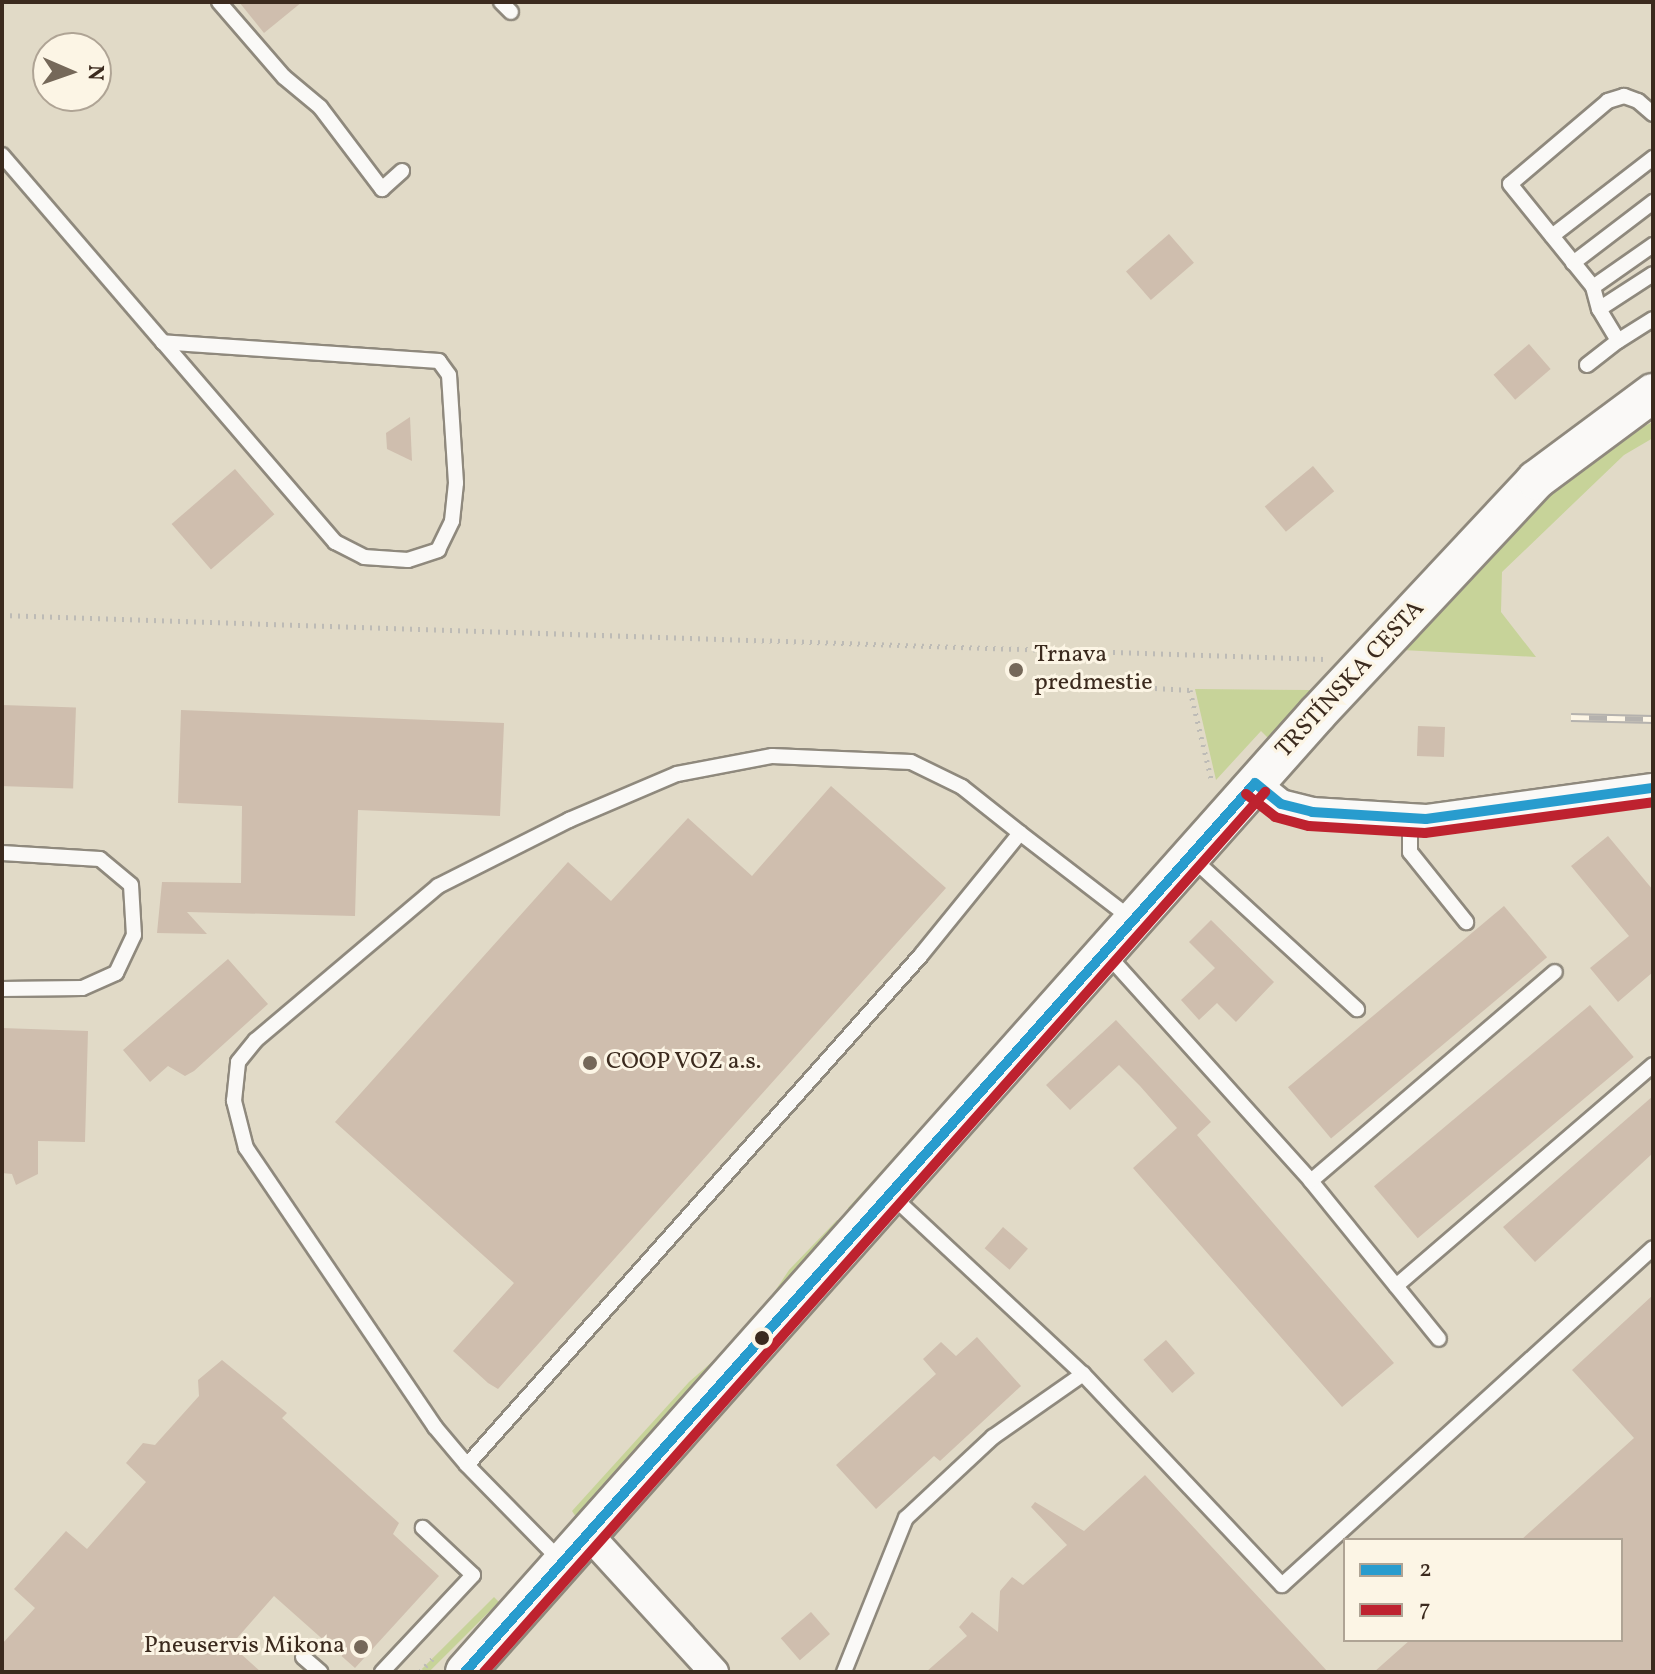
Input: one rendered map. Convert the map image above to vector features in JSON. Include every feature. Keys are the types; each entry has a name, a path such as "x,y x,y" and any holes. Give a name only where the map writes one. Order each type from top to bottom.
{"main road":[{"name":"TRSTÍNSKA CESTA","path":"465,1672 1255,783 1536,480 1653,393"}],"street":[{"path":"1255,783 1281,804 1312,812 1410,818 1653,788"},
{"path":"588,1534 714,1672"}],"lane":[{"path":"219,2 284,77 320,107 382,189 402,171"},
{"path":"1618,341 1599,309 1593,287 1510,184 1608,101 1624,96 1638,101 1653,114"},
{"path":"2,155 335,542 364,557 408,560 438,550 452,521 456,483 449,375 439,361 163,342"},
{"path":"1552,236 1653,158"},
{"path":"1573,263 1653,202"},
{"path":"1593,287 1653,245"},
{"path":"1599,309 1653,274"},
{"path":"1587,365 1653,319"},
{"path":"564,1563 467,1465 435,1427 246,1148 234,1101 238,1062 256,1040 438,886 569,820 677,774 772,756 911,762 962,787 1133,920"},
{"path":"1410,818 1410,852 1466,922"},
{"path":"467,1465 921,955 1020,833"},
{"path":"2,853 100,859 131,885 134,935 116,973 82,988 2,989"},
{"path":"1190,856 1357,1009"},
{"path":"1105,952 1311,1181 1439,1339"},
{"path":"1311,1181 1555,972"},
{"path":"1396,1286 1653,1065"},
{"path":"889,1193 1083,1374 1282,1585 1653,1248"},
{"path":"844,1672 906,1518 993,1437 1083,1374"},
{"path":"382,1672 473,1575 423,1528"},
{"path":"303,1657 320,1672"}],"path":[{"path":"2,615 1370,660"},
{"path":"1067,683 1190,690 1213,790"}],"green space":[{"path":"1653,422 1653,438 1624,455 1502,572 1501,612 1536,657 1402,650 1531,512 1620,438"},
{"path":"1195,689 1311,690 1277,736 1138,885 1269,739 1261,731 1216,780"},
{"path":"1099,930 1093,943 850,1210 848,1208"},
{"path":"837,1220 840,1222 765,1306 789,1270"},
{"path":"721,1354 576,1517 572,1511 689,1382"},
{"path":"494,1597 499,1602 429,1672 422,1669"}],"building":[{"path":"239,2 302,2 264,33"},
{"path":"1169,234 1194,263 1151,300 1126,271"},
{"path":"1529,344 1551,369 1515,400 1494,375"},
{"path":"410,417 412,461 387,449 386,433"},
{"path":"1313,466 1334,491 1286,532 1265,506"},
{"path":"235,469 274,514 211,569 172,524"},
{"path":"2,705 76,708 73,789 2,786"},
{"path":"181,710 504,723 500,816 358,810 355,916 187,912 207,934 157,933 162,882 241,883 242,806 178,803"},
{"path":"1418,726 1445,727 1444,757 1417,756"},
{"name":"COOP VOZ a.s.","path":"831,786 946,888 498,1389 453,1351 514,1283 335,1122 568,862 611,901 688,818 752,876"},
{"path":"1608,836 1653,890 1653,972 1618,1002 1590,968 1629,936 1571,866"},
{"path":"1504,906 1547,957 1331,1139 1288,1087"},
{"path":"1211,920 1274,982 1236,1022 1217,1003 1199,1020 1181,1000 1215,968 1189,942"},
{"path":"228,959 268,1004 194,1071 185,1076 168,1066 150,1082 123,1050"},
{"path":"1590,1005 1634,1057 1418,1238 1374,1186"},
{"path":"1116,1020 1211,1122 1197,1135 1394,1363 1342,1407 1133,1168 1177,1128 1140,1086 1119,1065 1070,1110 1046,1085"},
{"path":"2,1028 88,1031 85,1142 38,1141 38,1174 16,1185 12,1174 2,1173"},
{"path":"1653,1096 1653,1153 1535,1262 1503,1227"},
{"path":"1003,1227 1028,1249 1010,1270 985,1248"},
{"path":"1653,1295 1653,1672 1374,1672 1408,1642 1623,1642 1623,1538 1523,1538 1634,1438 1572,1370"},
{"path":"977,1337 1021,1386 940,1461 934,1456 876,1509 836,1465 936,1374 923,1359 941,1342 956,1356"},
{"path":"1166,1340 1195,1373 1172,1393 1143,1360"},
{"path":"222,1360 287,1413 282,1418 399,1523 393,1534 439,1576 355,1668 274,1596 231,1645 261,1672 2,1672 2,1644 35,1608 14,1589 66,1531 87,1549 146,1482 126,1463 143,1443 155,1445 199,1396 198,1380"},
{"path":"1145,1475 1328,1672 926,1672 967,1636 959,1627 972,1612 998,1632 1000,1591 1012,1577 1023,1585 1067,1545 1031,1507 1035,1502 1084,1531"},
{"path":"811,1612 830,1634 800,1660 781,1638"}],"railway":[{"path":"1571,717 1653,719"}],"transit line":[{"name":"2","path":"1255,783 1281,804 1312,812 1426,819 1653,788"},
{"name":"2","path":"465,1672 1255,783"},
{"name":"7","path":"484,1672 1265,792"},
{"name":"7","path":"1246,794 1275,817 1309,826 1425,833 1653,802"}],"place":[{"name":"Trnava predmestie","path":"1016,670"},
{"name":"COOP VOZ a.s.","path":"590,1063"},
{"name":"Pneuservis Mikona","path":"361,1647"}]}
